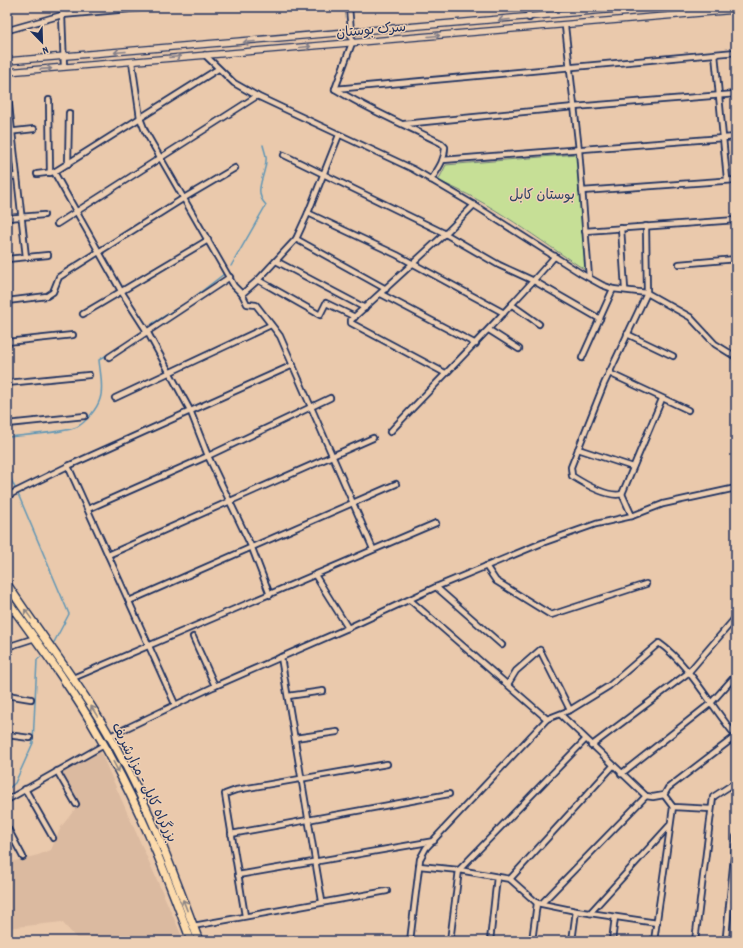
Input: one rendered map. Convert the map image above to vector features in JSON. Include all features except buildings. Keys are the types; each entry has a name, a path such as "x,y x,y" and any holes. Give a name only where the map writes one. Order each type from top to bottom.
{"highway":[{"name":"بزرگراه کابل - مزارشریف","path":"7,584 75,680 108,733 148,812 191,941"},
{"name":"بزرگراه کابل - مزارشریف","path":"7,600 42,647 99,735 162,856 199,941"},
{"path":"69,687 75,680"},
{"path":"99,735 108,733"}],"street":[{"path":"12,28 63,10 152,7"},
{"path":"335,89 352,43 349,7"},
{"path":"528,7 529,18"},
{"name":"سرک بوستان","path":"7,62 574,14 597,9 641,7"},
{"path":"63,10 64,67"},
{"name":"سرک بوستان","path":"7,72 565,26 736,10"},
{"path":"574,14 575,25"},
{"path":"565,26 579,150 589,277"},
{"path":"335,89 570,66 736,52"},
{"path":"715,54 727,179"},
{"path":"205,55 234,83 257,96 431,180 589,277 613,289 625,289 647,293 690,317 715,344 736,357"},
{"path":"132,62 140,118 234,286 242,294 247,304 256,305 280,336 373,549"},
{"path":"37,174 52,172 68,164 218,69"},
{"path":"7,87 10,132 17,176 26,257"},
{"path":"335,89 366,108 404,124 441,143 445,147 443,160 431,180"},
{"path":"404,124 574,107 736,94"},
{"path":"57,224 257,96"},
{"path":"49,100 52,172 148,333 190,410 208,456 252,548 270,595"},
{"path":"68,164 69,113"},
{"path":"10,132 34,129"},
{"path":"242,294 258,280 296,239 339,135"},
{"path":"443,160 736,137"},
{"path":"284,155 445,234 499,265 534,281 600,320"},
{"path":"7,301 47,296 53,292 59,277 98,251 235,168"},
{"path":"7,177 17,176"},
{"path":"582,191 727,179 736,180"},
{"path":"445,373 351,323 355,317 445,234 474,205"},
{"path":"308,212 397,255 412,265 504,313"},
{"path":"7,218 44,215"},
{"path":"585,231 736,220"},
{"path":"622,494 615,495 584,484 572,476 571,467 609,373 647,293 646,226"},
{"path":"622,228 625,289"},
{"path":"296,239 386,289"},
{"path":"83,314 208,240"},
{"path":"7,259 48,255"},
{"path":"390,432 445,373 476,344 555,256"},
{"path":"680,264 736,259"},
{"path":"276,261 366,308"},
{"path":"109,356 148,333 230,277"},
{"path":"258,280 320,315 326,303 355,317"},
{"path":"582,358 613,289"},
{"path":"381,294 476,344"},
{"path":"512,305 540,324"},
{"path":"115,398 271,325"},
{"path":"489,330 519,349"},
{"path":"627,334 673,356"},
{"path":"7,342 73,335"},
{"path":"7,496 68,466 190,410 293,365"},
{"path":"609,373 688,410"},
{"path":"7,383 89,375"},
{"path":"88,508 208,456 330,398"},
{"path":"632,516 622,494 662,398"},
{"path":"7,424 85,416"},
{"path":"108,555 332,454 373,438"},
{"path":"578,449 633,467"},
{"path":"68,466 175,704"},
{"path":"129,601 396,484"},
{"path":"108,733 348,628 436,587 542,542 596,524 632,516 663,504 736,488"},
{"path":"75,680 148,646 436,523"},
{"path":"486,566 496,581 551,615 646,584"},
{"path":"315,575 348,628"},
{"path":"436,587 502,645"},
{"path":"410,600 548,719"},
{"path":"7,614 16,611"},
{"path":"592,746 688,672 736,618"},
{"path":"193,637 215,686"},
{"path":"7,647 35,638"},
{"path":"410,941 420,859 426,848 548,719 561,715 609,686 660,643 665,646 688,672 736,736 668,788 664,795 653,797 646,796 621,774 561,715"},
{"path":"508,684 516,671 531,656 540,650 570,710"},
{"path":"281,657 322,902"},
{"path":"621,774 711,703 736,674"},
{"path":"288,696 323,691"},
{"path":"7,695 31,699"},
{"path":"295,738 337,732"},
{"path":"7,735 30,738"},
{"path":"450,941 459,870 586,740"},
{"path":"7,800 104,745"},
{"path":"245,916 224,794 387,764"},
{"path":"510,879 613,766"},
{"path":"57,771 76,804"},
{"path":"695,941 713,797 736,782"},
{"path":"25,789 52,838"},
{"path":"231,834 449,794"},
{"path":"664,795 673,807 711,810"},
{"path":"532,941 540,903 646,796"},
{"path":"654,941 669,826 673,807"},
{"path":"590,913 669,826"},
{"path":"7,828 9,837 23,857"},
{"path":"726,936 736,837"},
{"path":"238,875 434,841"},
{"path":"419,866 459,870 510,879 540,903 576,911 657,923"},
{"path":"490,941 497,877"},
{"path":"193,926 387,891"},
{"path":"729,908 736,901"},
{"path":"572,941 576,911"},
{"path":"612,941 615,917"},
{"path":"733,941 736,936"}],"shaded area":[{"path":"100,751 184,941 79,941 62,922 7,928 7,863 51,850 61,827 79,804 59,773"}],"green space":[{"name":"بوستان کابل","path":"577,154 587,271 496,211 438,181 446,165"}],"waterway":[{"path":"231,266 266,205 260,194 266,158 263,145"},
{"path":"152,324 189,301 224,274"},
{"path":"114,351 140,333"},
{"path":"7,437 63,431 77,427 84,422 99,403 101,395 102,385 99,360 110,353"},
{"path":"7,471 16,490"},
{"path":"18,494 69,614 52,646"},
{"path":"7,790 15,783 33,743 37,660 44,654"}]}
